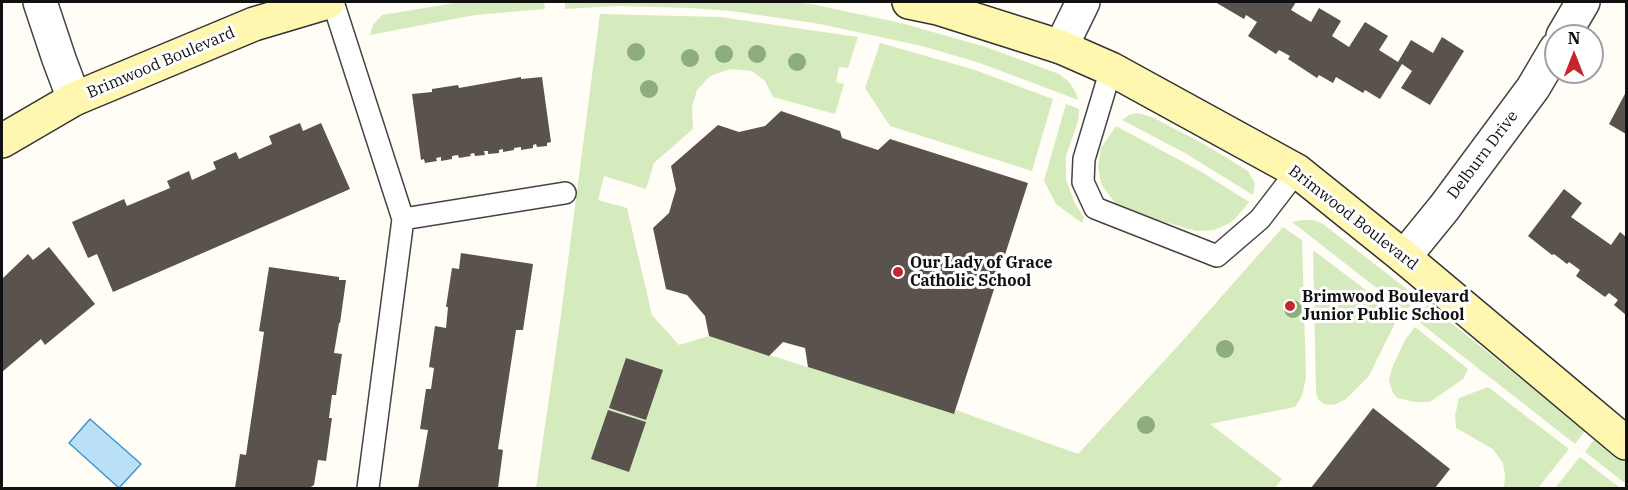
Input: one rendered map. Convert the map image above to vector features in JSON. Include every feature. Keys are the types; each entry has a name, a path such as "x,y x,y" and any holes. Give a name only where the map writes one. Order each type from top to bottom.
{"street":[{"path":"40,2 75,99"},
{"name":"Brimwood Boulevard","path":"2,141 75,99 254,24 328,2"},
{"name":"Brimwood Boulevard","path":"909,2 938,8 1062,47 1111,69 1297,171 1404,257 1626,443"},
{"path":"1062,47 1083,2"},
{"path":"1570,24 1583,2"},
{"name":"Delburn Drive","path":"1404,257 1444,208 1527,97 1544,68"}],"lane":[{"path":"333,2 403,219 368,489"},
{"path":"1111,69 1084,159 1083,182 1095,208 1217,256 1260,219 1297,171"},
{"path":"403,219 565,193"}],"green space":[{"path":"461,2 544,2 545,9 475,15 370,35 373,25 382,15"},
{"path":"565,2 791,2 811,4 901,23 986,47 1059,74 1069,82 1078,100 980,63 922,46 820,24 732,11 690,8 616,6 565,9"},
{"path":"600,14 720,17 858,37 848,68 839,67 836,82 844,84 835,114 773,97 765,81 752,71 730,69 710,76 697,90 692,107 693,129 654,163 646,189 604,176 598,200 627,208 652,315 679,345 709,336 954,413 956,410 1078,454 1283,227 1302,240 1306,377 1302,396 1295,407 1210,424 1282,479 1275,488 536,488"},
{"path":"880,43 972,69 1053,99 1032,171 890,126 865,88"},
{"path":"1066,104 1079,109 1078,121 1066,156 1066,180 1075,204 1084,217 1082,223 1056,204 1044,181"},
{"path":"1138,113 1152,117 1204,144 1248,171 1255,184 1253,195 1185,153 1122,120"},
{"path":"1116,126 1200,171 1249,202 1235,219 1214,230 1196,231 1127,211 1115,203 1101,184 1098,166 1101,148"},
{"path":"1314,220 1323,224 1417,297 1406,311 1292,222"},
{"path":"1313,250 1399,315 1369,376 1346,399 1334,405 1324,404 1318,399 1316,393"},
{"path":"1427,304 1586,430 1575,444 1419,322"},
{"path":"1415,327 1468,369 1463,379 1430,402 1415,402 1397,398 1389,381 1392,368 1405,340"},
{"path":"1488,387 1569,449 1538,488 1504,488 1503,463 1493,449 1456,428 1455,416 1459,398"},
{"path":"1595,438 1626,462 1626,484 1585,452"},
{"path":"1580,457 1620,488 1555,488"}],"water":[{"path":"90,419 141,464 119,488 69,443"}],"building":[{"path":"1215,2 1296,2 1291,10 1311,22 1319,8 1341,21 1332,36 1349,47 1365,22 1388,36 1379,50 1398,62 1411,40 1433,53 1442,37 1464,51 1430,105 1401,88 1412,71 1402,64 1380,99 1365,90 1363,93 1336,77 1333,83 1319,75 1317,78 1288,59 1290,56 1279,50 1276,54 1248,36 1257,22 1246,15 1244,19"},
{"path":"521,77 521,79 542,77 551,142 547,143 547,146 537,147 536,144 533,148 521,150 521,147 503,152 503,149 499,150 499,153 488,154 488,151 484,151 485,155 475,156 474,153 470,154 471,156 459,158 458,155 441,161 441,157 436,158 437,161 425,163 424,159 421,160 412,94 432,92 432,89 458,85 459,88"},
{"path":"1626,92 1626,134 1609,124"},
{"name":"Our Lady of Grace Catholic School","path":"781,111 840,131 842,138 878,150 890,139 1028,183 954,414 808,367 805,348 783,342 769,356 709,336 705,316 687,295 666,289 653,228 669,213 676,189 671,166 718,125 739,132 765,126"},
{"path":"300,123 303,131 321,123 350,189 113,292 97,254 88,258 72,222 124,199 127,206 170,188 167,181 189,171 192,180 216,169 213,162 236,152 239,159 272,144 269,136"},
{"path":"1564,189 1582,203 1571,217 1611,245 1620,232 1626,237 1626,315 1614,305 1618,300 1609,293 1605,297 1576,276 1580,270 1569,262 1567,264 1554,254 1552,255 1528,236"},
{"path":"49,247 95,304 45,345 41,339 2,372 2,279 28,254 33,260"},
{"path":"461,253 533,264 523,330 516,330 498,449 503,450 498,488 418,488 428,430 420,429 426,389 431,389 434,368 429,367 435,326 446,328 448,307 446,307 452,268 459,269"},
{"path":"269,267 346,280 334,353 342,354 336,395 332,395 329,418 332,418 326,461 318,460 314,485 309,488 235,488 240,454 246,455 264,332 259,331"},
{"path":"626,358 663,370 646,420 609,408"},
{"path":"1373,408 1450,469 1435,488 1311,488"},
{"path":"608,410 646,422 629,472 591,459"}],"place":[{"name":"Our Lady of Grace Catholic School","path":"898,272"},
{"name":"Brimwood Boulevard Junior Public School","path":"1290,306"}]}
